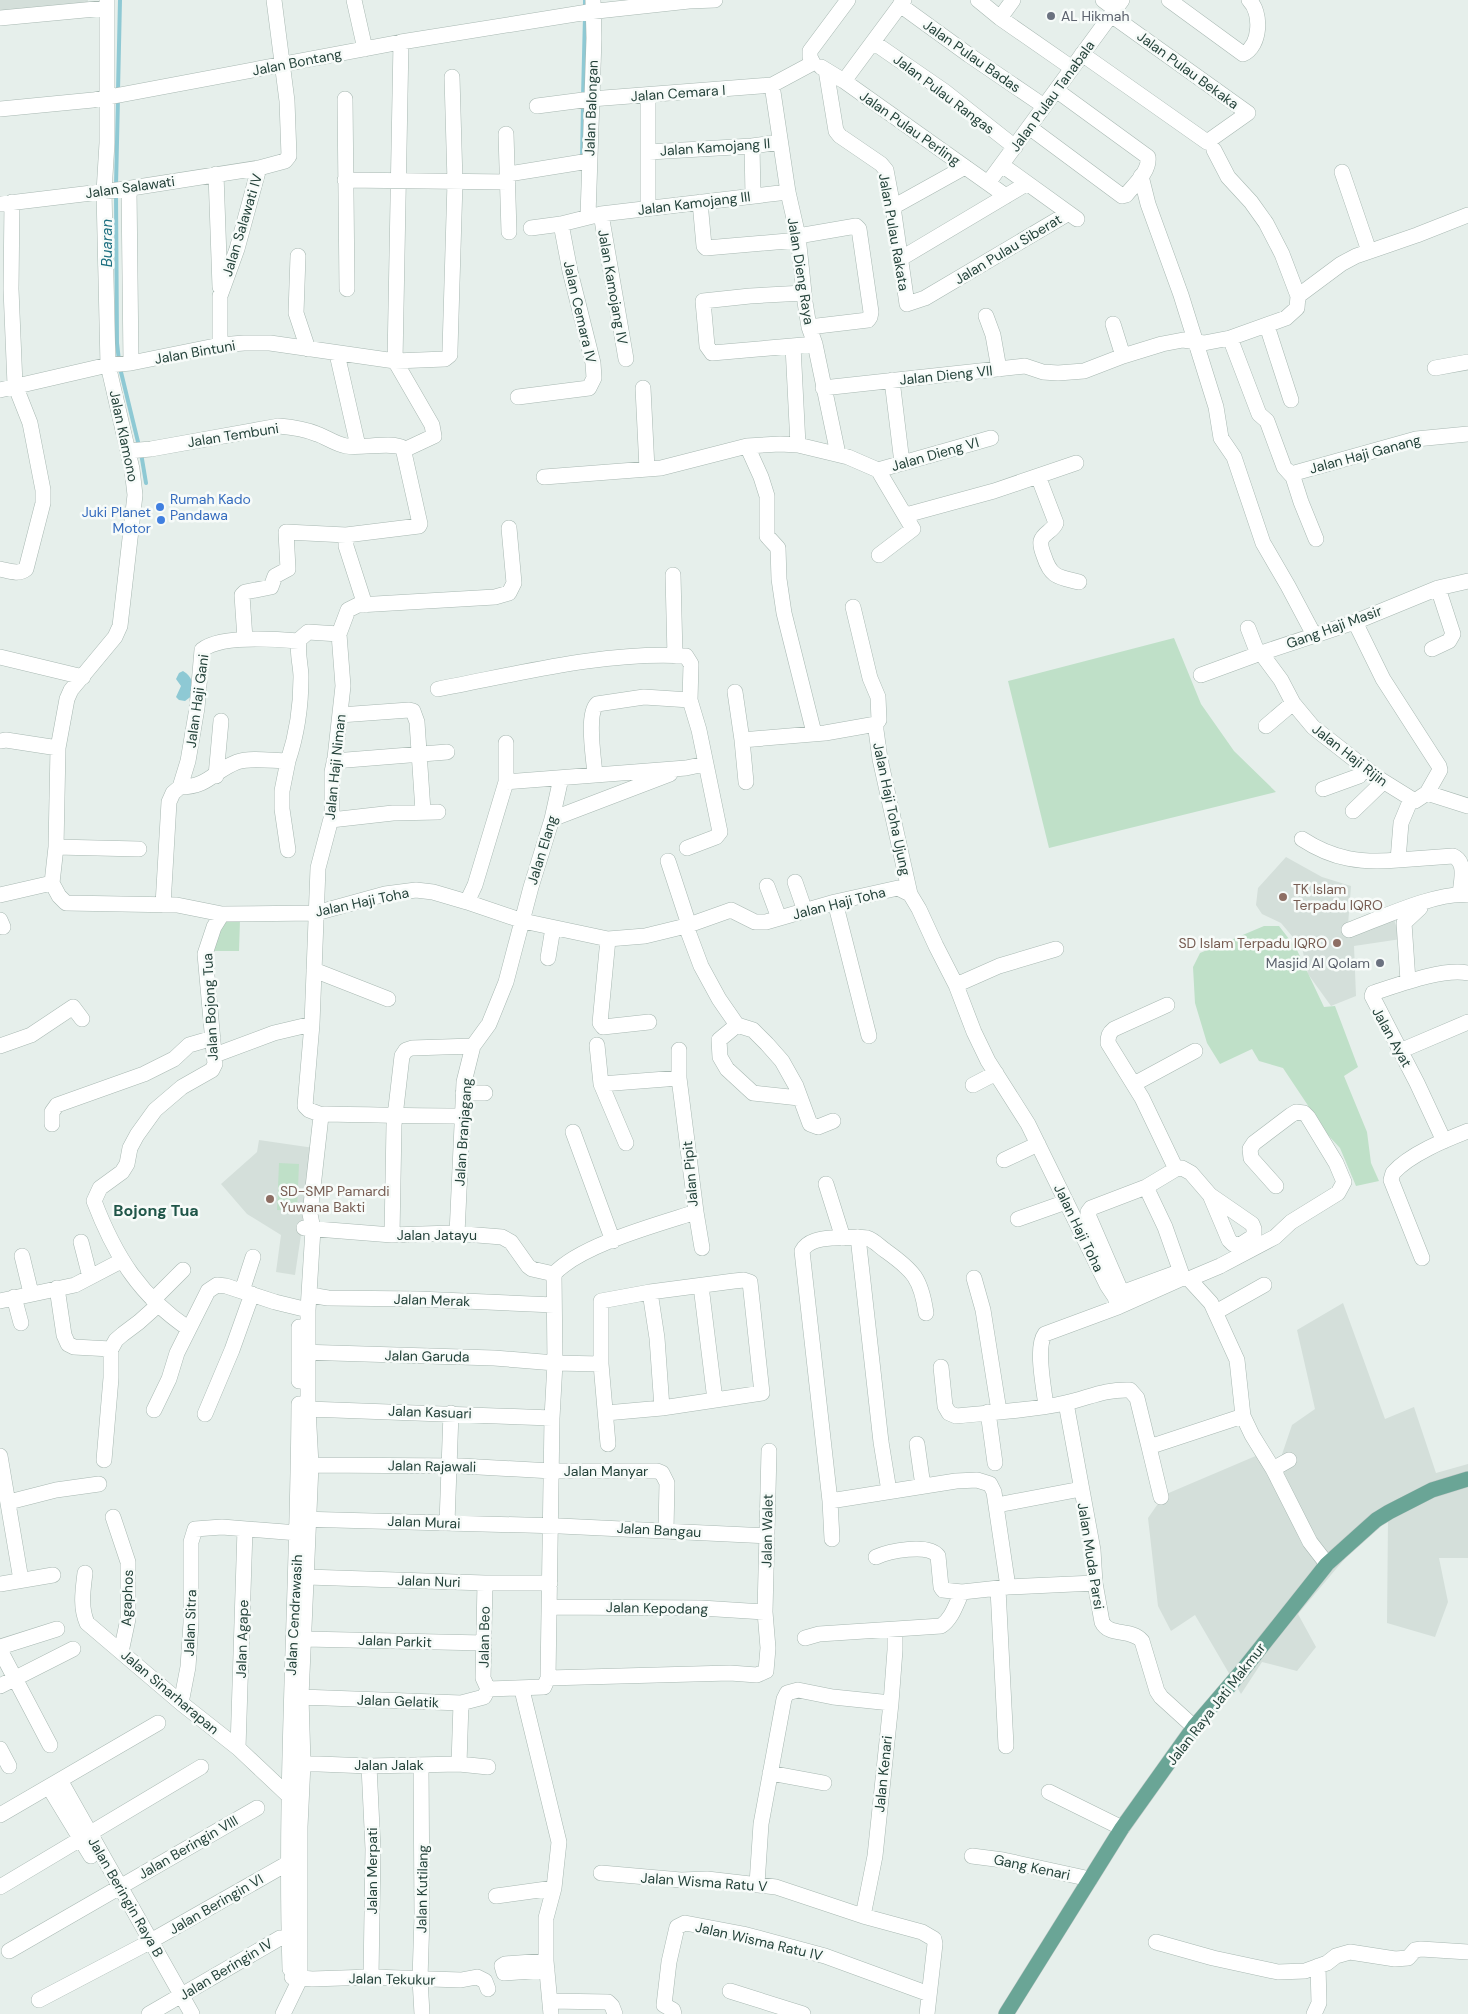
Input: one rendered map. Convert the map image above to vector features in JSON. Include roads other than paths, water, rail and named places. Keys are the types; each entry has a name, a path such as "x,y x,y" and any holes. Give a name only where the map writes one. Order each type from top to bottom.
{"main road":[{"name":"Jalan Raya Jati Makmur","path":"1006,2014 1122,1828 1194,1727 1242,1671 1327,1564 1376,1520 1389,1512 1432,1490 1468,1479"}],"street":[{"path":"274,0 283,65"},
{"path":"354,0 365,49"},
{"name":"Jalan Bontang","path":"0,110 114,96 589,9 715,0"},
{"path":"819,66 810,57 810,51 848,0"},
{"path":"978,0 1000,18 1072,68"},
{"path":"1000,18 1013,0"},
{"path":"1170,0 1243,54 1248,52 1255,38 1258,21 1256,10 1249,0"},
{"path":"844,81 902,3"},
{"name":"Jalan Pulau Badas","path":"902,3 969,55 1044,106"},
{"path":"0,18 106,4"},
{"name":"Jalan Klamono","path":"52,883 56,847 58,748 67,700 72,690 115,637 120,626 135,495 137,450 120,364 118,190 107,143 114,96 106,4"},
{"name":"Jalan Pulau Tanabala","path":"988,183 1082,54 1113,6"},
{"name":"Jalan Pulau Bekaka","path":"1113,6 1248,113 1210,146"},
{"name":"Jalan Balongan","path":"589,9 585,162 594,215"},
{"path":"245,639 242,595 245,592 271,587 275,576 288,569 286,532 346,535 419,526 420,524 400,448 433,437 434,432 395,362 401,42"},
{"name":"Jalan Pulau Rangas","path":"873,42 944,91 1015,147"},
{"path":"1082,54 1210,146 1228,177 1266,223 1282,254 1298,296 1341,264 1369,251 1468,215"},
{"name":"Jalan Salawati IV","path":"220,345 220,296 237,249 259,168 285,161 289,156 283,65"},
{"name":"Jalan Pulau Perling","path":"819,66 844,81 1006,196"},
{"name":"Jalan Cemara I","path":"537,106 586,100 772,86 819,66"},
{"name":"Jalan Pulau Rakata","path":"819,66 836,130 840,136 881,164 886,170 906,299"},
{"path":"452,78 455,182"},
{"name":"Jalan Dieng Raya","path":"772,86 788,192 798,238 809,327 815,344 838,454"},
{"path":"1029,127 1122,196 1126,195 1142,176 1149,161 1148,157 1056,90"},
{"path":"648,95 648,208"},
{"path":"346,99 347,289"},
{"path":"506,134 509,232"},
{"name":"Jalan Kamojang II","path":"649,152 752,146 780,142"},
{"path":"752,146 753,196"},
{"path":"345,180 455,182 508,178 585,162"},
{"name":"Jalan Pulau Siberat","path":"906,299 907,304 925,298 1072,216 1002,165"},
{"path":"893,207 965,167"},
{"name":"Jalan Salawati","path":"6,203 118,190 259,168"},
{"path":"1342,172 1369,251"},
{"path":"216,174 220,296"},
{"path":"1142,176 1148,204 1182,295 1216,407 1221,438 1234,457 1263,543 1314,635"},
{"name":"Jalan Bintuni","path":"0,390 15,385 220,345 270,343 395,362 445,359 450,355 455,182"},
{"path":"900,260 1026,184"},
{"path":"118,190 120,364"},
{"name":"Jalan Kamojang III","path":"531,228 561,224 594,215 788,192"},
{"path":"700,202 704,246 706,248 798,238 856,226 859,229 870,317 868,320 809,327"},
{"path":"0,569 23,572 26,569 42,503 43,490 30,423 15,385 6,203"},
{"name":"Jalan Kamojang IV","path":"594,215 626,359"},
{"name":"Jalan Cemara IV","path":"518,397 589,388 594,378 593,363 570,271 561,224"},
{"path":"298,256 296,313 308,348"},
{"path":"804,293 706,300 703,304 707,346 712,353 815,344"},
{"name":"Jalan Dieng VII","path":"823,388 1025,366 1043,372 1084,370 1162,344 1183,340 1204,342 1230,338 1267,326 1286,318 1297,308 1298,296"},
{"path":"986,316 993,335 999,369"},
{"path":"1113,324 1123,356"},
{"path":"1267,326 1291,400"},
{"path":"1230,338 1259,414 1267,421 1284,466 1292,474 1316,539"},
{"path":"793,346 798,445"},
{"path":"338,354 358,446"},
{"path":"1435,368 1468,362"},
{"name":"Jalan Dieng VII","path":"892,380 902,463"},
{"path":"642,388 647,469"},
{"name":"Jalan Tembuni","path":"137,450 279,426 317,434 346,446 400,448"},
{"name":"Jalan Haji Ganang","path":"1292,474 1416,439 1468,434"},
{"name":"Jalan Dieng VI","path":"878,470 991,438"},
{"path":"544,477 670,466 747,446 798,445 838,454 878,470 913,529 879,555"},
{"path":"747,446 761,477 766,496 768,511 767,536 778,548 780,586 784,613 814,733"},
{"path":"906,515 994,491 1076,463"},
{"path":"1038,476 1056,523 1054,528 1041,539 1040,546 1048,567 1052,573 1059,577 1079,582"},
{"path":"346,535 346,546 365,605 495,597 509,592 514,583 509,528"},
{"path":"673,575 676,656"},
{"name":"Gang Haji Masir","path":"1201,675 1259,653 1355,622 1438,588 1468,581"},
{"path":"1432,649 1449,642 1453,634 1438,588"},
{"name":"Jalan Haji Niman","path":"322,1115 309,1110 305,1106 312,1024 318,868 331,820 332,772 343,686 339,634 348,610 358,604 365,605"},
{"name":"Jalan Haji Toha Ujung","path":"853,608 870,678 878,697 879,720 876,724 880,759 910,894"},
{"path":"1355,622 1383,679 1440,770 1427,793 1420,800 1415,801 1411,799 1401,823 1398,860"},
{"name":"Jalan Haji Rijin","path":"1248,628 1259,653 1281,680 1292,703 1313,727 1383,782 1411,799"},
{"path":"288,850 282,809 282,791 297,730 301,676 299,641 303,634 308,632 339,634"},
{"name":"Jalan Haji Gani","path":"163,905 169,802 180,787 188,761 197,708 202,650 219,642 245,639 299,641"},
{"path":"438,689 576,664 632,657 686,656 691,664 690,700 699,730 720,832 716,837 687,848"},
{"path":"0,657 83,677"},
{"path":"735,692 746,782"},
{"path":"595,775 591,722 593,708 597,704 644,697 690,700"},
{"path":"1266,726 1292,703"},
{"path":"331,820 431,811 420,754 416,715 409,710 340,715"},
{"path":"216,776 221,721"},
{"path":"742,740 814,733 876,724"},
{"path":"0,741 6,740 58,748"},
{"path":"467,902 475,885 506,782 506,743"},
{"path":"334,761 447,752"},
{"path":"180,787 202,784 237,762 288,761"},
{"path":"506,782 686,768 705,764"},
{"path":"1323,789 1359,776 1364,767"},
{"path":"552,819 686,768"},
{"name":"Jalan Elang","path":"523,921 531,887 552,819 561,778"},
{"path":"1353,811 1383,782"},
{"path":"1427,793 1468,806"},
{"path":"1302,839 1317,849 1361,862 1453,856 1458,858 1462,864 1464,895 1427,902 1349,930"},
{"path":"56,847 139,849"},
{"path":"668,861 701,966 737,1025 753,1030 782,1062 796,1086 810,1124 818,1127 833,1121"},
{"path":"795,882 805,911"},
{"path":"0,896 52,883"},
{"name":"Jalan Haji Toha","path":"52,883 59,896 66,903 177,904 222,914 316,913 385,894 416,890 433,892 523,921 608,940 645,936 688,926 731,910 755,922 766,922 835,902 898,888 910,894 919,908 956,985 974,1032 988,1061 1038,1144 1115,1297 1118,1307"},
{"path":"766,886 780,918"},
{"path":"835,902 869,1036"},
{"path":"1408,982 1404,923 1427,902"},
{"name":"Jalan Bojong Tua","path":"121,1261 94,1201 100,1188 122,1172 127,1164 130,1148 155,1110 182,1087 212,1070 215,1064 205,954 214,927 222,914"},
{"name":"Jalan Branjagang","path":"457,1234 463,1093 473,1046 489,1024 497,1007 523,921"},
{"path":"548,958 553,928"},
{"path":"608,940 600,1024 603,1027 649,1022"},
{"path":"956,985 999,966 1056,949"},
{"path":"314,970 388,999"},
{"name":"Jalan Ayat","path":"1444,1141 1372,996 1374,993 1408,982 1458,972 1468,973"},
{"path":"1167,1005 1135,1018 1110,1032 1108,1043 1134,1084 1176,1169"},
{"path":"0,1046 30,1035 73,1007 82,1019"},
{"path":"1400,1051 1468,1022"},
{"path":"215,1055 274,1033 312,1024"},
{"path":"737,1025 718,1040 720,1057 726,1069 754,1093 800,1098"},
{"path":"52,1124 52,1112 57,1105 144,1074 174,1059 188,1045 212,1038"},
{"path":"597,1045 601,1084 626,1143"},
{"path":"392,1235 395,1116 402,1056 406,1050 412,1048 473,1046"},
{"name":"Jalan Pipit","path":"554,1274 562,1265 613,1241 696,1212 679,1078 678,1050"},
{"path":"1134,1084 1195,1052"},
{"path":"973,1085 996,1073"},
{"path":"601,1084 679,1078"},
{"path":"463,1093 485,1092"},
{"path":"1210,1195 1191,1173 1182,1168 1176,1169 1146,1188 1091,1208 1088,1212 1088,1218 1121,1291 1124,1292 1220,1266 1275,1237 1290,1222 1338,1193 1344,1182 1343,1179 1336,1163 1304,1113 1296,1112 1254,1143 1250,1149 1251,1158 1276,1186"},
{"path":"322,1115 461,1116"},
{"name":"Jalan Cendrawasih","path":"297,1763 290,1715 302,1524 304,1352 309,1224 322,1115"},
{"path":"1422,1258 1392,1180 1393,1173 1397,1168 1444,1141 1468,1131"},
{"path":"573,1132 613,1241"},
{"path":"1004,1160 1038,1144"},
{"path":"826,1184 850,1238 889,1491"},
{"path":"1146,1188 1165,1227 1184,1276 1211,1303 1237,1360 1242,1416 1273,1469 1310,1542 1327,1564"},
{"path":"1018,1219 1066,1202"},
{"path":"696,1212 702,1248"},
{"name":"Jalan Jatayu","path":"309,1224 392,1235 457,1234 502,1237 511,1242 528,1266 554,1274"},
{"path":"832,1539 830,1501 802,1252 807,1246 817,1240 869,1239 912,1273 919,1281 924,1293 926,1313"},
{"path":"81,1242 90,1277"},
{"path":"22,1256 31,1294"},
{"path":"205,1414 232,1350 254,1257"},
{"path":"22,1323 7,1299 75,1285 121,1261 130,1275 155,1303 189,1329 154,1410"},
{"path":"104,1460 111,1378 111,1349 116,1340 139,1322 183,1270"},
{"path":"551,1681 549,1606 552,1418 555,1363 554,1274"},
{"path":"1046,1406 1041,1340 1044,1334 1118,1307 1184,1276"},
{"path":"974,1278 983,1310 993,1412 995,1463"},
{"path":"606,1413 662,1408 760,1394 763,1391 750,1282 744,1280 650,1292 601,1301 601,1364 608,1444"},
{"name":"Jalan Merak","path":"189,1329 208,1291 216,1285 306,1304 328,1298 418,1299 554,1305"},
{"path":"1216,1312 1264,1285"},
{"path":"701,1286 715,1400"},
{"path":"57,1288 64,1335 68,1344 74,1347 111,1349"},
{"path":"650,1292 662,1408"},
{"name":"Jalan Cendrawasih","path":"274,2014 295,1978 288,1904 305,1639 307,1577 302,1524 311,1465 304,1352"},
{"name":"Jalan Garuda","path":"304,1352 494,1358 555,1363 601,1364"},
{"path":"941,1367 945,1406 949,1413 956,1416 1066,1403 1114,1390 1132,1391 1138,1401 1161,1497"},
{"name":"Jalan Muda Parsi","path":"1066,1403 1093,1550 1095,1583 1105,1628 1138,1636 1142,1641 1156,1691 1194,1727"},
{"name":"Jalan Kasuari","path":"308,1409 552,1418"},
{"path":"447,1523 451,1413"},
{"path":"1149,1447 1242,1416"},
{"path":"917,1444 923,1486"},
{"name":"Jalan Walet","path":"765,1612 769,1451"},
{"path":"0,1456 21,1580"},
{"path":"1273,1469 1289,1460"},
{"name":"Jalan Rajawali","path":"311,1465 450,1466 552,1471"},
{"name":"Jalan Manyar","path":"552,1471 657,1471 662,1473 667,1483 666,1530"},
{"path":"830,1501 956,1481 983,1480 990,1484 997,1505 1003,1588 1006,1746"},
{"path":"9,1502 56,1490 99,1484"},
{"path":"997,1505 1081,1489"},
{"name":"Agaphos","path":"113,1517 128,1562 128,1619 121,1652"},
{"name":"Jalan Murai","path":"191,1542 195,1528 222,1527 245,1529 302,1524 447,1523 551,1526"},
{"name":"Jalan Bangau","path":"551,1526 767,1536"},
{"name":"Jalan Agape","path":"238,1748 245,1529"},
{"name":"Jalan Sitra","path":"181,1703 189,1658 191,1542"},
{"path":"876,1557 886,1552 898,1550 931,1551 938,1556 941,1587 943,1590 962,1592 1095,1583"},
{"name":"Jalan Sinarharapan","path":"85,1572 82,1594 87,1623 181,1703 238,1748 294,1801"},
{"path":"0,1584 53,1575"},
{"name":"Jalan Nuri","path":"307,1577 486,1583 550,1583"},
{"name":"Jalan Beo","path":"486,1583 483,1678 488,1689"},
{"path":"805,1638 819,1634 941,1626 946,1622 962,1592"},
{"name":"Jalan Kepodang","path":"549,1606 701,1608 765,1612"},
{"path":"488,1689 551,1681 730,1673 763,1674 767,1666 768,1648 765,1612"},
{"path":"50,1745 0,1648 57,1628"},
{"name":"Jalan Kenari","path":"862,1916 874,1856 896,1650 895,1630"},
{"name":"Jalan Parkit","path":"305,1639 484,1643"},
{"path":"0,1686 73,1648"},
{"path":"551,1681 577,1685 643,1681 706,1684"},
{"name":"Jalan Gelatik","path":"301,1697 461,1703 484,1697 488,1689"},
{"path":"757,1884 761,1824 784,1699 787,1693 798,1690 833,1697 891,1703"},
{"path":"523,1694 559,1842 554,1888 546,1918 550,2008 608,2002 615,2014"},
{"path":"460,1764 461,1703"},
{"path":"0,1815 158,1723"},
{"path":"0,1749 9,1766"},
{"name":"Jalan Jalak","path":"297,1763 369,1766 460,1764 488,1767"},
{"name":"Jalan Kutilang","path":"421,1765 422,1916 420,1979 422,2014"},
{"path":"0,1887 201,1766"},
{"name":"Jalan Merpati","path":"369,1766 373,1849 371,1977"},
{"path":"770,1774 824,1782"},
{"name":"Jalan Beringin Raya B","path":"55,1784 177,1998 192,2014"},
{"path":"1049,1792 1122,1828"},
{"name":"Jalan Cendrawasih","path":"283,2014 295,1978 299,1899 294,1801"},
{"name":"Jalan Beringin VIII","path":"9,1951 257,1808"},
{"name":"Gang Kenari","path":"972,1856 1003,1860 1090,1879"},
{"name":"Jalan Beringin VI","path":"147,1943 290,1862"},
{"name":"Jalan Wisma Ratu V","path":"601,1873 681,1880 707,1879 776,1887 862,1916 922,1932 934,1939 935,1944 929,1994"},
{"path":"496,1896 554,1888"},
{"name":"Jalan Wisma Ratu IV","path":"674,2014 673,2010 664,2004 667,1977 677,1928 685,1923 743,1934 825,1956 929,1994"},
{"name":"Jalan Beringin IV","path":"149,2014 280,1938"},
{"path":"1156,1942 1214,1958 1278,1972 1296,1972 1318,1966 1336,1956 1350,1952 1395,1959 1408,1958 1415,1950 1421,1949 1468,1952"},
{"path":"39,2000 147,1943"},
{"path":"1314,2014 1319,2003 1318,1966"},
{"name":"Jalan Tekukur","path":"295,1978 371,1977 461,1980 477,1977 485,1981 488,1988"},
{"path":"730,1991 803,2014"},
{"path":"927,2014 929,1994"},
{"path":"177,1998 181,2014"}],"water":[{"path":"183,671 191,678 193,687 193,695 185,701 179,700 176,697 181,686 176,679 179,673"}],"waterway":[{"name":"Buaran","path":"118,91 120,0"},
{"path":"585,0 585,9"},
{"path":"583,97 585,16"},
{"name":"Buaran","path":"116,186 118,98"},
{"path":"582,159 583,104"},
{"name":"Buaran","path":"116,193 117,343 119,361"},
{"name":"Buaran","path":"120,368 139,446"},
{"name":"Buaran","path":"141,453 146,483"}],"place":[{"name":"AL Hikmah","path":"1051,16"},
{"name":"Rumah Kado Pandawa","path":"160,507"},
{"name":"Juki Planet Motor","path":"161,520"},
{"name":"TK Islam Terpadu IQRO","path":"1283,897"},
{"name":"SD Islam Terpadu IQRO","path":"1337,943"},
{"name":"Masjid Al Qolam","path":"1380,963"},
{"name":"SD-SMP Pamardi Yuwana Bakti","path":"270,1199"}],"district":[{"name":"Bojong Tua","path":"156,1210"}]}
